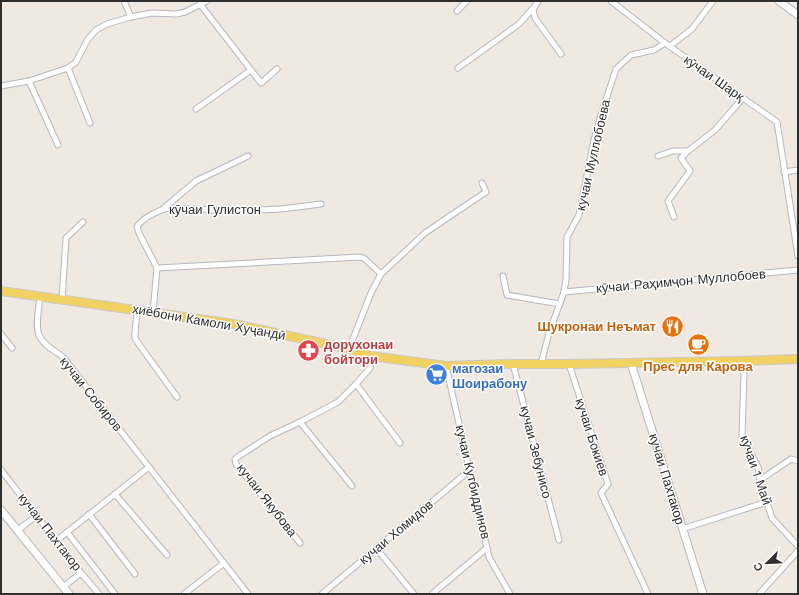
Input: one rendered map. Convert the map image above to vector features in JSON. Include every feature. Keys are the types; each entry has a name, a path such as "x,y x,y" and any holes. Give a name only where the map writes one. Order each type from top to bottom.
{"main road":[{"path":"779,1 798,15"},
{"name":"хиёбони Камоли Хуҷандӣ","path":"1,291 234,324 349,349 371,356 446,366 513,364 631,364 798,359"},
{"name":"кучаи Пахтакор","path":"631,364 703,594"},
{"name":"кучаи Пахтакор","path":"1,510 69,594"}],"street":[{"path":"124,1 131,17"},
{"path":"1,86 29,81 68,68 76,62 88,39 96,30 106,24 152,13 176,14 185,12 207,1"},
{"path":"457,11 467,1"},
{"name":"кӯчаи Шарқ","path":"611,1 665,43 777,122 798,256"},
{"path":"670,46 692,29 713,1"},
{"path":"537,3 533,10 535,18 561,54"},
{"path":"458,68 518,24 537,3"},
{"path":"200,4 261,83 277,69"},
{"name":"кучаи Муллобоева","path":"541,364 549,333 564,292 566,280 567,237 579,215 594,140 616,68 631,56 654,50 665,43"},
{"path":"68,68 90,123"},
{"path":"196,109 251,70"},
{"path":"29,81 58,144"},
{"path":"674,217 668,201 690,171 681,158 714,130 743,98"},
{"path":"658,156 673,151 688,151"},
{"path":"163,209 196,181 248,156"},
{"path":"784,172 798,170"},
{"path":"349,349 371,293 381,274 425,233 486,192 482,183"},
{"name":"кӯчаи Гулистон","path":"157,268 137,228 139,223 163,209 239,211 281,209 322,204"},
{"path":"62,300 66,238 83,222"},
{"path":"153,312 157,268 360,257 365,259 381,274"},
{"name":"кӯчаи Раҳимҷон Муллобоев","path":"564,292 798,270"},
{"path":"503,276 507,295 560,304"},
{"name":"кучаи Собиров","path":"40,297 37,326 39,336 47,345 63,357 248,594"},
{"path":"137,310 135,338 177,397"},
{"path":"1,334 12,348"},
{"name":"кучаи Якубова","path":"300,543 236,464 235,459 270,436 338,402 370,368 371,356"},
{"name":"кӯчаи 1 Май","path":"739,361 744,373 742,435 758,467 761,485 772,518 798,546"},
{"name":"кучаи Зебунисо","path":"513,364 559,540"},
{"name":"кучаи Бокиев","path":"569,364 608,484 601,493 648,594"},
{"name":"кучаи Кутбиддинов","path":"446,366 489,557 510,594"},
{"path":"356,384 400,442"},
{"path":"300,422 352,486"},
{"path":"760,480 791,459 798,461"},
{"path":"56,541 149,467"},
{"name":"кучаи Пахтакор","path":"1,470 99,594"},
{"name":"кучаи Хомидов","path":"322,594 470,470"},
{"path":"115,494 167,555"},
{"path":"682,529 767,502"},
{"path":"89,514 135,574"},
{"path":"17,531 37,515"},
{"path":"67,532 115,594"},
{"path":"376,548 414,594"},
{"path":"432,594 487,548"},
{"path":"759,594 798,551"},
{"path":"184,594 224,563"},
{"path":"63,587 81,573"}],"place":[{"name":"Шукронаи Неъмат","path":"672,326"},
{"name":"Прес для Карова","path":"698,344"},
{"name":"дорухонаи бойтори","path":"308,351"},
{"name":"магозаи Шоирабону","path":"436,375"}]}
